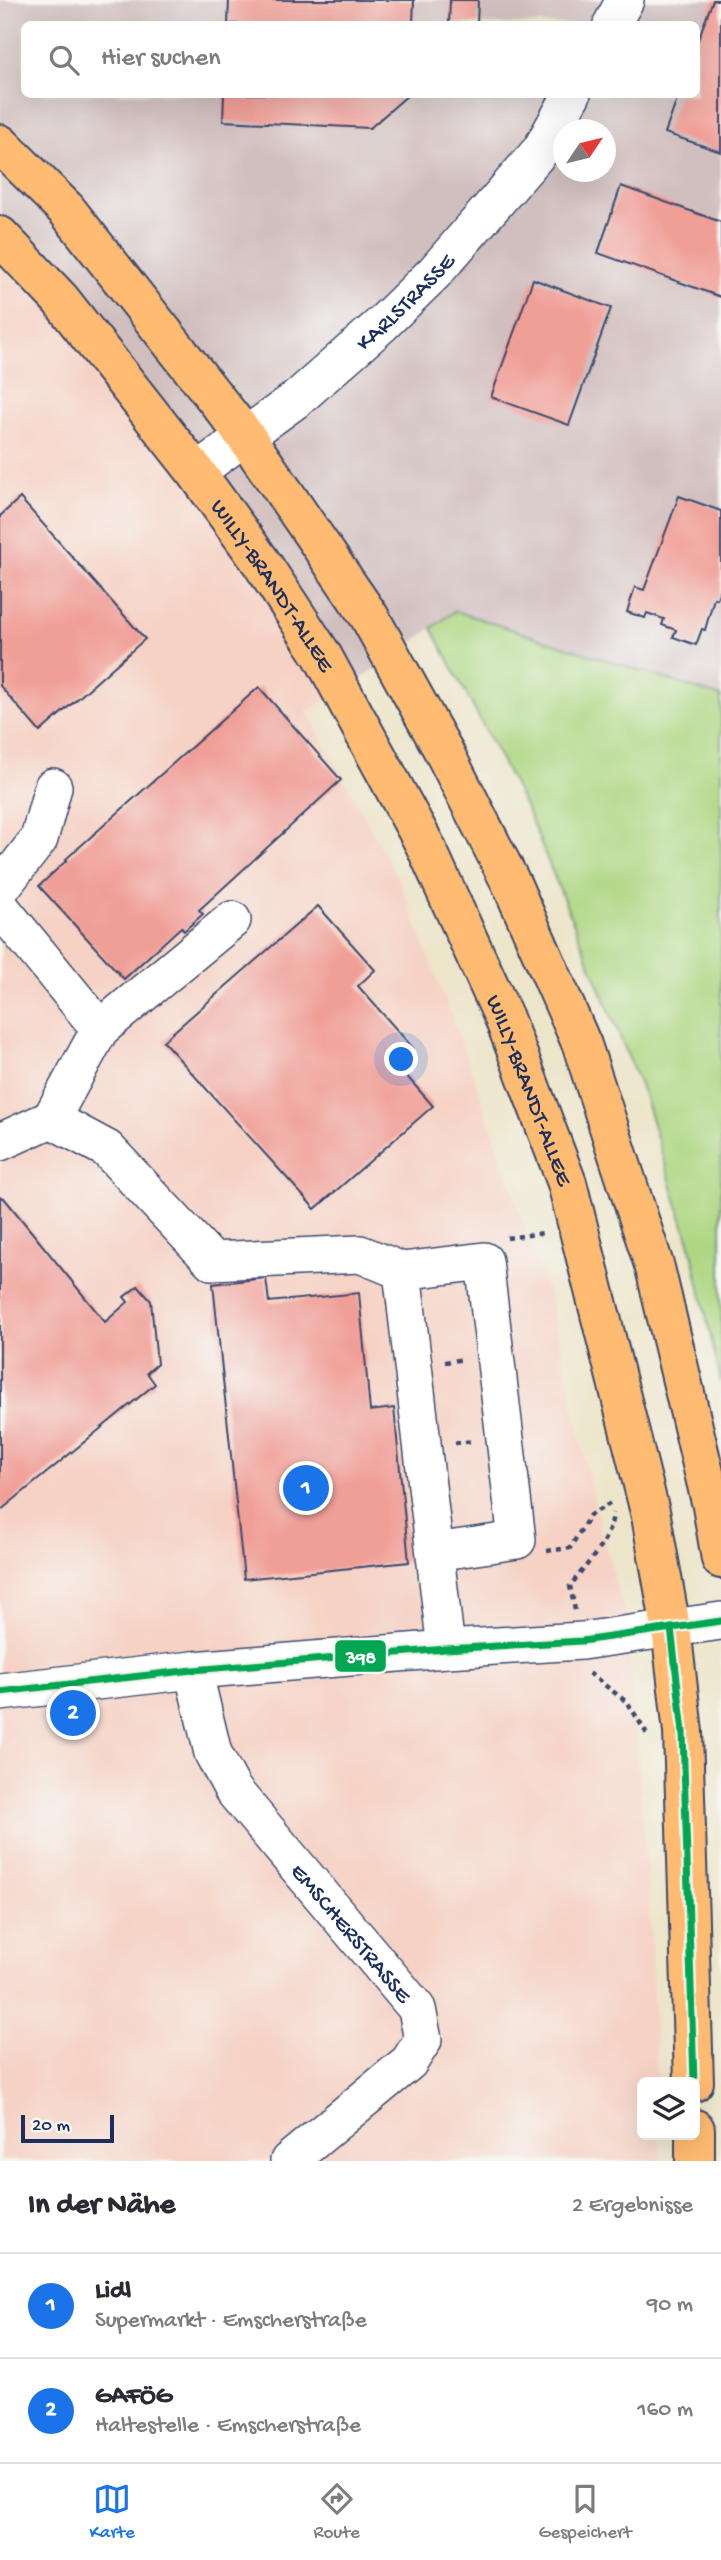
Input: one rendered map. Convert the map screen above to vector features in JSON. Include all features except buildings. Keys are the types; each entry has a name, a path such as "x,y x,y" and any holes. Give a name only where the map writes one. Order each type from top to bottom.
{"main road":[{"path":"0,144 66,209 246,437 369,616 443,750 512,885 582,1045 655,1268 712,1506 721,1559"},
{"name":"WILLY-BRANDT-ALLEE","path":"0,236 60,299 196,472 261,562 322,655 425,845 504,1018 567,1183 651,1516 671,1628 683,1732 694,2077"},
{"path":"695,2140 695,2161"}],"street":[{"path":"614,21 625,0"},
{"name":"KARLSTRASSE","path":"196,472 327,374 383,324 435,272 541,150 570,98"},
{"path":"0,889 39,839 53,787"},
{"path":"0,907 100,1028"},
{"path":"0,1142 51,1119 100,1028 232,920"},
{"path":"51,1119 107,1149 212,1261 359,1254 402,1270 484,1261 517,1540 435,1552"},
{"path":"402,1270 446,1649"},
{"path":"0,1692 193,1670 446,1649 582,1641 721,1621"},
{"name":"EMSCHERSTRASSE","path":"193,1670 213,1753 233,1790 417,2009 423,2040 409,2062 289,2161"}],"path":[{"path":"484,1261 507,1238 552,1231"},
{"path":"413,1365 496,1356"},
{"path":"423,1447 505,1437"},
{"path":"611,1489 612,1525 570,1586 590,1675 628,1703 648,1736"},
{"path":"517,1540 542,1551 570,1548 590,1515 613,1502"}],"shaded area":[{"path":"0,0 721,0 721,697 456,611 355,683 0,220"},
{"path":"0,220 355,683 307,711 401,884 472,1071 550,1298 599,1524 627,1622 649,1898 657,2077 637,2077 637,2140 659,2140 661,2161 0,2161"}],"green space":[{"path":"455,611 721,697 721,1383 692,1252 644,1095 527,810 432,628"}],"transit line":[{"name":"398","path":"0,1692 193,1670 446,1649 582,1641 721,1621"},
{"name":"398","path":"671,1628 683,1732 694,2077"}],"place":[{"name":"Lidl","path":"306,1488"},
{"name":"GAFÖG","path":"73,1713"}]}
